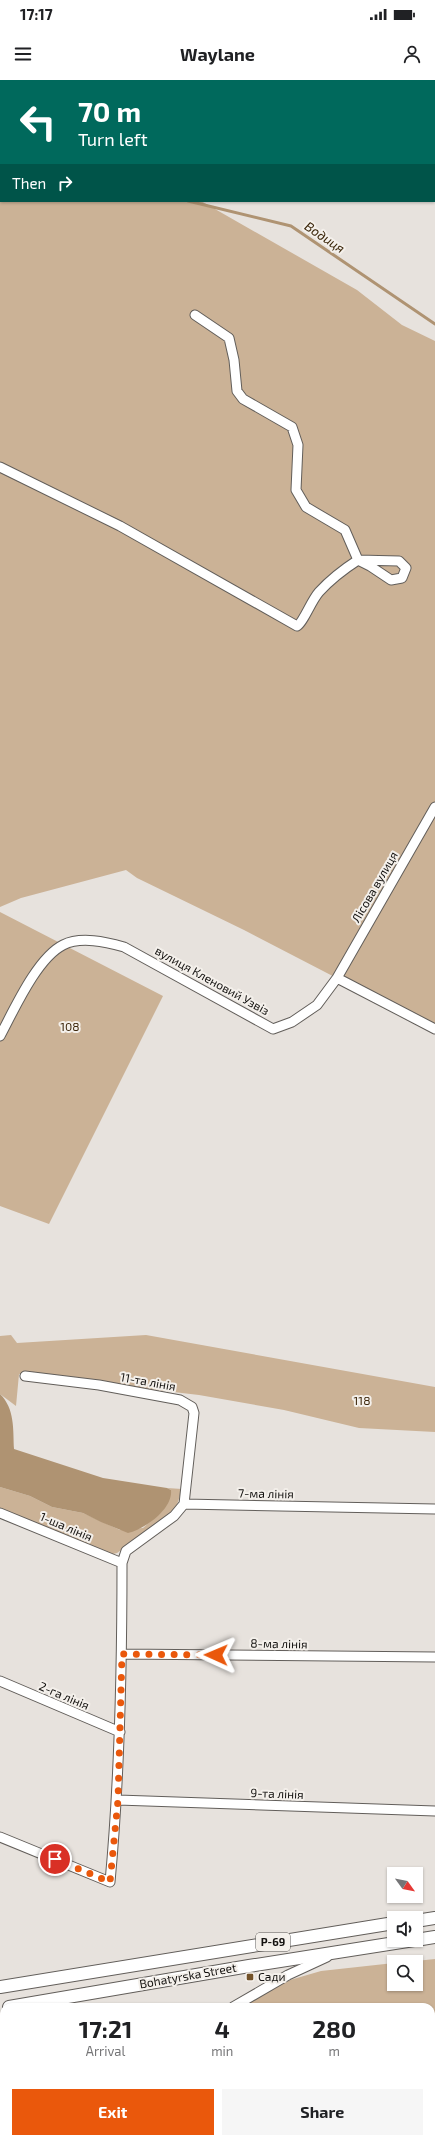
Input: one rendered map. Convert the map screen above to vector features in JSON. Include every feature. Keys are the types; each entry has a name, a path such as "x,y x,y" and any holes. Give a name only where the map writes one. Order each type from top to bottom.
{"main road":[{"path":"423,1920 435,1918"},
{"name":"Bohatyrska Street","path":"0,1987 387,1924"},
{"name":"Bohatyrska Street","path":"423,1939 435,1937"},
{"name":"Bohatyrska Street","path":"33,2003 387,1944"}],"street":[{"path":"0,467 120,526 296,626 302,621 308,606 319,592 358,560 345,530 306,507 296,490 298,445 292,427 243,399 237,391 234,360 229,338 195,315"},
{"name":"Лісова вулиця","path":"337,978 435,807"},
{"name":"вулиця Кленовий Узвіз","path":"0,1036 34,974 50,956 63,945 82,941 107,942 124,947 273,1028 292,1022 317,1005 337,978"},
{"path":"337,978 435,1029"},
{"name":"11-та лінія","path":"25,1376 99,1385 180,1400 192,1407 194,1413 184,1504"},
{"path":"0,1837 110,1882 118,1800 122,1654 122,1563 126,1551 174,1516 184,1504"},
{"name":"7-ма лінія","path":"184,1504 435,1509"},
{"name":"1-ша лінія","path":"0,1512 122,1563"},
{"name":"8-ма лінія","path":"122,1654 435,1657"},
{"name":"2-га лінія","path":"0,1681 120,1732"},
{"name":"9-та лінія","path":"118,1800 435,1811"},
{"path":"240,2003 288,1975 339,1951"}],"green space":[{"path":"0,202 203,202 357,290 402,325 435,341 435,1029 244,930 137,878 126,870 21,898 0,907"},
{"name":"108","path":"0,912 163,996 49,1224 0,1206"},
{"name":"118","path":"11,1335 17,1343 146,1335 435,1387 435,1432 359,1428 284,1410 199,1395 19,1374 16,1406 0,1394 0,1336"},
{"path":"0,1487 30,1496 52,1507 83,1513 120,1530 143,1528 162,1511 171,1490 167,1488 182,1489 176,1508 163,1521 117,1553 109,1555 0,1509"},
{"path":"435,1959 435,2003 247,2003 290,1980 321,1971 387,1964 387,1991 423,1991 423,1960"}],"shaded area":[{"path":"0,1394 5,1400 11,1413 14,1449 103,1478 167,1488 171,1490 168,1504 150,1523 128,1533 83,1513 52,1507 30,1496 0,1487"}],"waterway":[{"name":"Водиця","path":"192,202 291,226 435,324"}],"place":[{"name":"Сади","path":"250,1977"}],"route":[{"path":"55,1859 110,1882 118,1800 122,1654 216,1655"}]}
